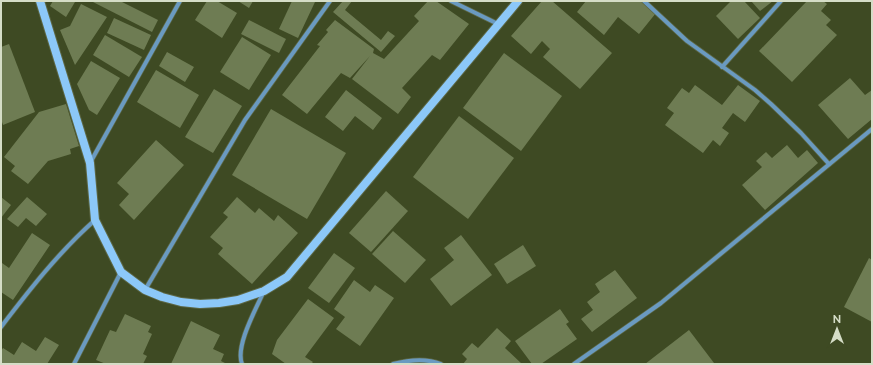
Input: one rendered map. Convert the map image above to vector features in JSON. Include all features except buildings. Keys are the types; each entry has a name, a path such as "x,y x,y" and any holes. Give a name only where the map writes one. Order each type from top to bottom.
{"main road":[{"path":"40,1 90,163 95,220 121,272 145,290 174,300 200,304 238,300 264,291 288,277 518,1"}],"street":[{"path":"90,163 180,1"},
{"path":"145,290 245,120 330,1"},
{"path":"451,1 498,24"},
{"path":"644,1 688,41 755,90 771,104 801,133 829,164"},
{"path":"722,67 781,1"},
{"path":"574,364 661,303 872,130"},
{"path":"1,327 29,290 68,245 95,220"},
{"path":"74,364 121,272"},
{"path":"242,364 240,360 240,348 264,291"},
{"path":"392,364 408,360 419,360 441,364"}]}
